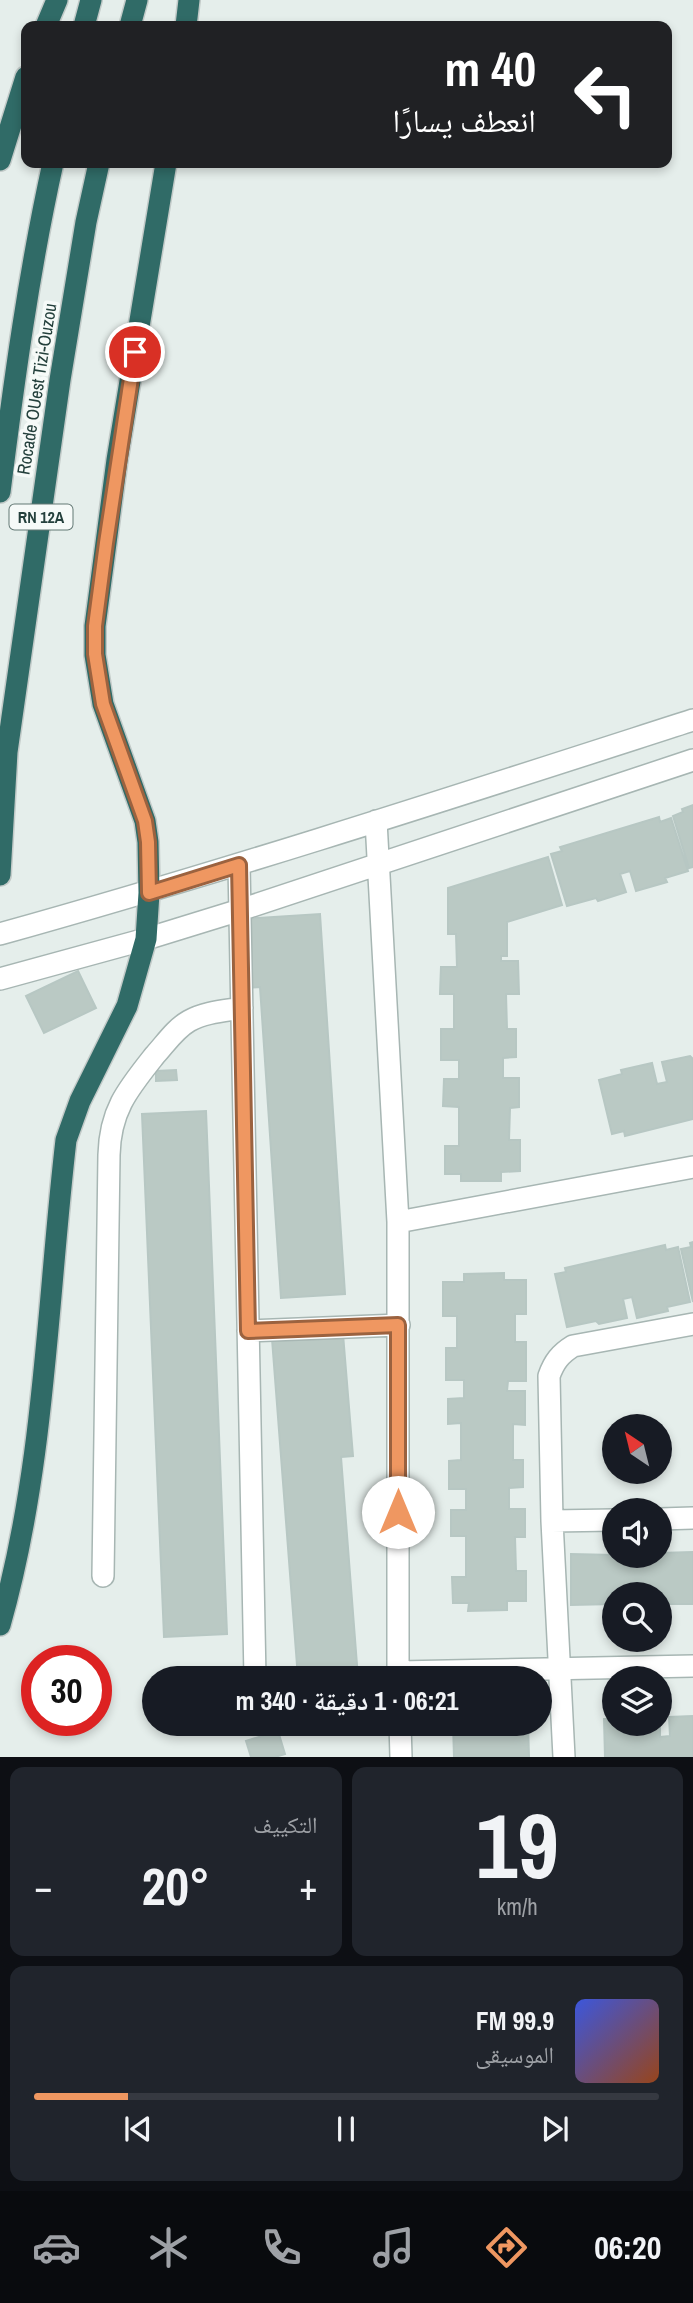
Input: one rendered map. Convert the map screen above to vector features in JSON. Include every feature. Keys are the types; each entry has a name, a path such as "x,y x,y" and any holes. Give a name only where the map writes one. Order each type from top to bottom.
{"highway":[{"path":"48,21 57,0"},
{"path":"86,21 91,0"},
{"path":"131,21 137,0"},
{"path":"187,21 189,0"},
{"path":"0,160 21,91"},
{"name":"Rocade OUest Tizi-Ouzou","path":"0,492 16,359 52,168"},
{"name":"Rocade OUest Tizi-Ouzou","path":"0,874 7,752 60,380 86,222 98,168"},
{"path":"0,1625 18,1553 33,1470 66,1140 80,1101 127,1006 146,939 149,893 145,821 103,704 95,654 95,626 117,460 165,168"}],"street":[{"path":"0,933 149,893 693,720"},
{"path":"0,979 240,910 693,760"},
{"path":"376,821 398,1223 398,1666"},
{"path":"239,865 255,1666"},
{"path":"103,1576 109,1155 112,1127 127,1089 179,1028 205,1014 242,1008"},
{"path":"398,1223 693,1167"},
{"path":"564,1757 552,1521 549,1376 562,1353 584,1342 693,1324"},
{"path":"248,1331 398,1325"},
{"path":"672,1519 693,1518"},
{"path":"552,1521 602,1520"},
{"path":"552,1669 693,1666"},
{"path":"400,1736 401,1757"}],"building":[{"path":"693,805 693,867 689,868 673,816"},
{"path":"659,817 660,822 671,818 688,871 665,878 667,882 636,891 630,871 620,874 626,892 598,901 596,898 567,906 551,854 562,851 560,847"},
{"path":"548,857 562,905 507,922 507,956 501,956 501,961 518,961 519,994 506,994 507,1029 516,1029 516,1057 503,1058 503,1078 519,1078 519,1107 510,1108 509,1140 520,1140 520,1171 501,1172 501,1181 461,1181 461,1174 445,1174 445,1146 459,1146 459,1107 443,1106 444,1079 459,1079 459,1060 441,1060 441,1029 454,1029 454,994 440,994 441,967 457,967 456,934 448,934 448,888"},
{"path":"320,914 345,1294 281,1298 260,987 249,988 244,919"},
{"path":"78,971 96,1008 44,1033 26,996"},
{"path":"690,1056 693,1059 693,1119 625,1136 624,1131 612,1134 599,1080 622,1074 621,1070 652,1063 657,1084 667,1082 662,1062"},
{"path":"176,1070 177,1080 156,1081 156,1071"},
{"path":"206,1111 227,1634 164,1637 142,1114"},
{"path":"693,1242 693,1302 681,1249 691,1247 690,1243"},
{"path":"665,1245 666,1250 678,1247 690,1302 667,1307 668,1311 637,1318 632,1297 623,1299 627,1318 567,1327 555,1274 566,1272 565,1268"},
{"path":"504,1273 504,1280 526,1280 526,1314 515,1314 515,1342 526,1342 526,1381 508,1381 507,1391 525,1391 525,1425 513,1424 513,1460 523,1460 523,1487 509,1488 509,1509 525,1509 525,1537 515,1537 516,1571 526,1571 526,1601 507,1601 507,1610 468,1611 469,1603 453,1603 452,1577 466,1577 466,1536 451,1536 451,1510 466,1510 466,1489 449,1489 449,1461 461,1460 461,1423 448,1424 448,1399 464,1398 464,1380 446,1380 446,1348 457,1348 457,1316 443,1316 443,1282 464,1282 464,1274"},
{"path":"343,1334 353,1456 341,1457 357,1666 297,1666 272,1339"},
{"path":"693,1552 693,1604 672,1604 672,1582 602,1582 602,1604 571,1605 571,1554 602,1555 602,1568 672,1568 672,1553"},
{"path":"693,1716 693,1757 605,1757 604,1736 672,1736 672,1717"},
{"path":"262,1736 280,1736 285,1754 275,1757 251,1757 246,1741"},
{"path":"453,1736 528,1736 529,1757 454,1757"}],"route":[{"path":"135,352 117,460 95,626 98,682 111,730 145,821 149,893 239,865 248,1331 398,1325 398,1512"}]}
